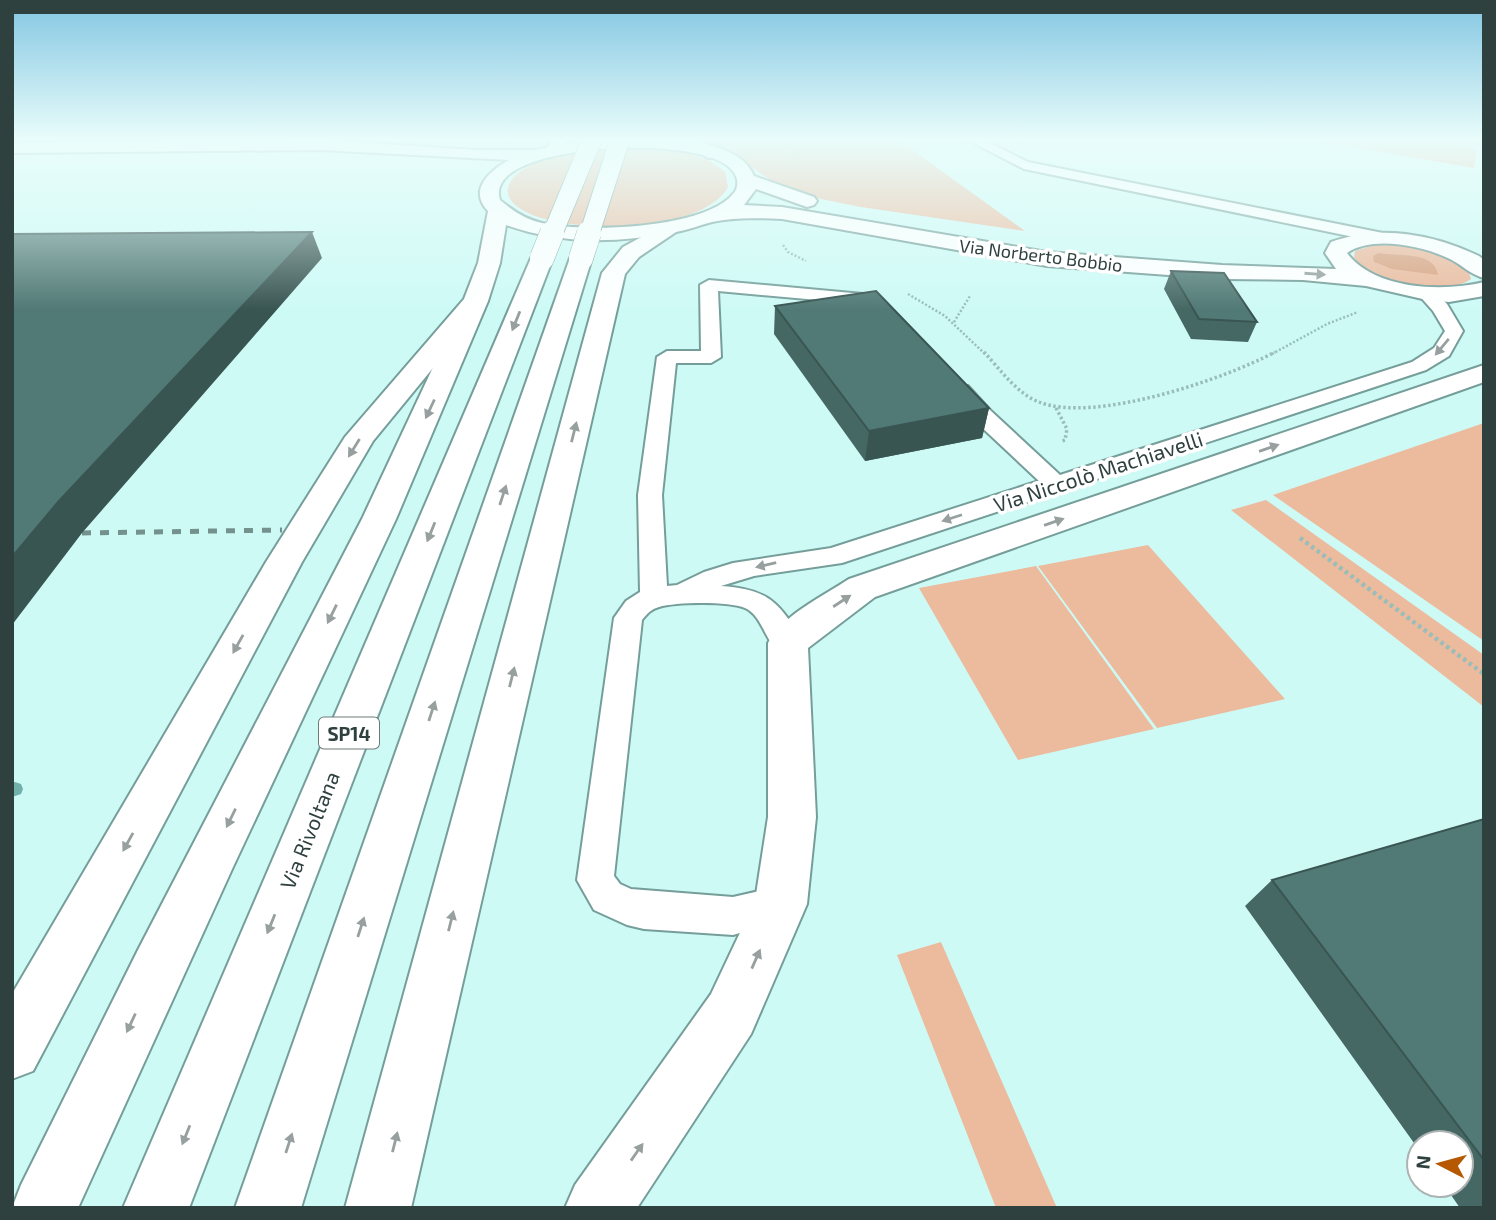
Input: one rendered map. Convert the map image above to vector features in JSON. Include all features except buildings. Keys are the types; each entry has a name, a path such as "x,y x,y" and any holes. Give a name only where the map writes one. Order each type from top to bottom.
{"main road":[{"path":"44,1208 166,949 360,558 447,374 489,263 498,210 490,201 490,196"},
{"name":"SP14","path":"268,1208 562,258 578,196"},
{"name":"SP14","path":"562,258 592,196"},
{"name":"Via Norberto Bobbio","path":"713,216 741,196"},
{"name":"Via Norberto Bobbio","path":"791,196 889,220 1104,251 1183,257 1309,254 1343,244 1383,238 1484,248"},
{"name":"Via Norberto Bobbio","path":"498,210 527,225 563,232 627,234 748,211 782,214 1047,259 1222,272 1316,274 1372,280 1426,293 1447,295 1482,288 1454,253 1420,243"},
{"path":"378,1208 612,277 626,256 669,228"},
{"name":"Via Norberto Bobbio","path":"1343,244 1336,253 1339,259 1346,266 1372,280"},
{"name":"Via Rivoltana","path":"156,1208 562,258"},
{"path":"12,1049 284,562 360,437 476,301"},
{"path":"598,1208 731,1014 781,904 792,817 788,643 811,623 862,588 1484,373"}],"lane":[{"path":"1172,196 1383,238"},
{"path":"1298,223 1343,244"},
{"path":"788,643 756,601 743,598 668,596 650,495 667,357 711,357 709,285 884,302 893,312"},
{"name":"Via Niccolò Machiavelli","path":"781,904 733,916 644,910 627,907 607,897 595,880 628,618 639,604 771,563 833,557 1419,366 1442,352 1454,331 1441,308 1426,293"},
{"path":"947,374 983,416 1056,484"}],"path":[{"path":"779,240 788,253 806,261"},
{"path":"900,292 934,307 954,322 1025,394 1041,404 1073,408 1156,394 1238,370 1362,311"},
{"path":"954,322 970,296"},
{"path":"1300,538 1484,674"}],"shaded area":[{"path":"720,196 713,203 690,214 661,222 629,226 564,223 537,217 518,207 509,197"},
{"path":"808,196 976,196 1025,231 861,207"},
{"path":"1374,245 1414,248 1444,255 1466,269 1471,279 1459,285 1444,287 1409,285 1391,280 1363,266 1354,257 1355,251"},
{"path":"1378,253 1422,258 1435,267 1438,275 1392,269 1374,262 1373,256"},
{"path":"1484,423 1484,641 1273,495"},
{"path":"1266,500 1484,655 1484,707 1231,510"},
{"path":"1148,545 1285,699 1157,728 1038,566"},
{"path":"1036,566 1154,729 1018,760 919,588"},
{"path":"941,942 1057,1208 996,1208 897,955"}],"railway":[{"path":"82,533 282,530"}]}
